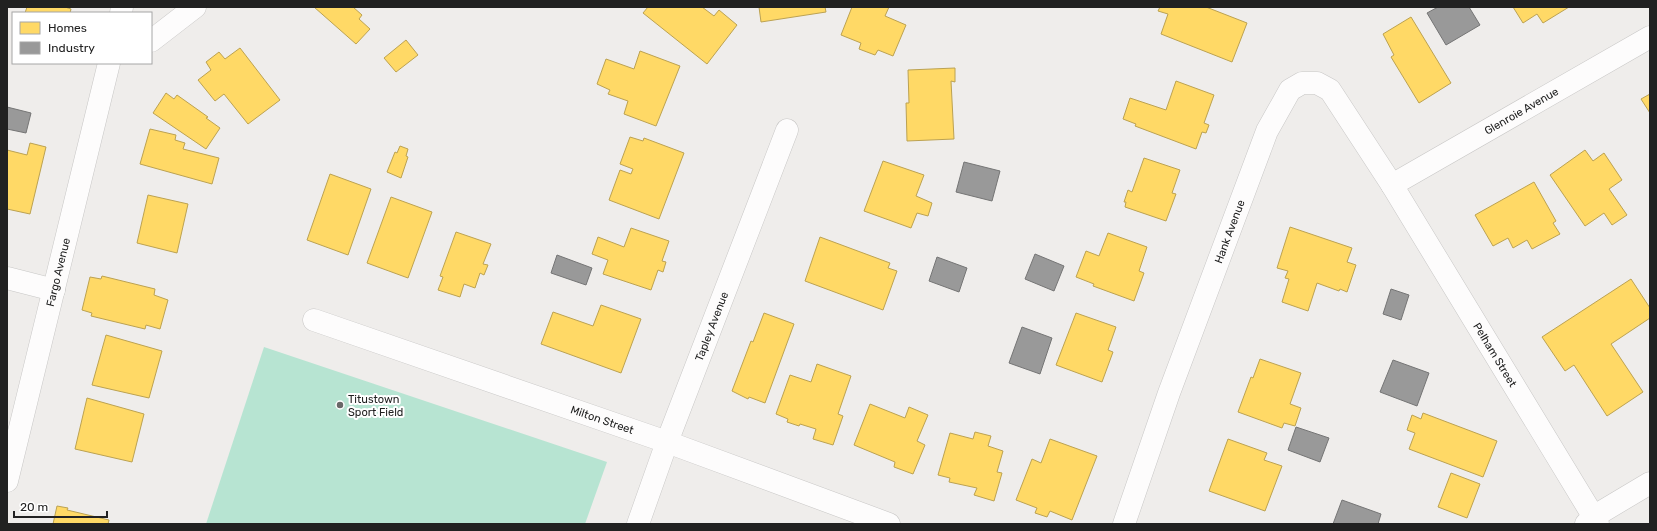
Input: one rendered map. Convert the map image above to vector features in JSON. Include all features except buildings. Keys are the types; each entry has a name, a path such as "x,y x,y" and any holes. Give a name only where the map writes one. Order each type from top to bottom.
{"street":[{"path":"152,40 195,7"},
{"name":"Glenroie Avenue","path":"1392,186 1650,37"},
{"path":"107,70 121,64"},
{"name":"Fargo Avenue","path":"7,481 107,70"},
{"name":"Hank Avenue","path":"1124,524 1169,393 1266,131 1290,90 1302,83 1317,83 1330,90 1392,186"},
{"name":"Tapley Avenue","path":"638,524 667,442 787,130"},
{"name":"Pelham Street","path":"1392,186 1593,522"},
{"path":"7,278 54,290"},
{"name":"Milton Street","path":"314,320 667,442 889,524"},
{"path":"1593,522 1650,483"}],"green space":[{"name":"Titustown Sport Field","path":"264,347 607,462 585,524 206,524"}],"place":[{"name":"Titustown Sport Field","path":"340,405"}]}
